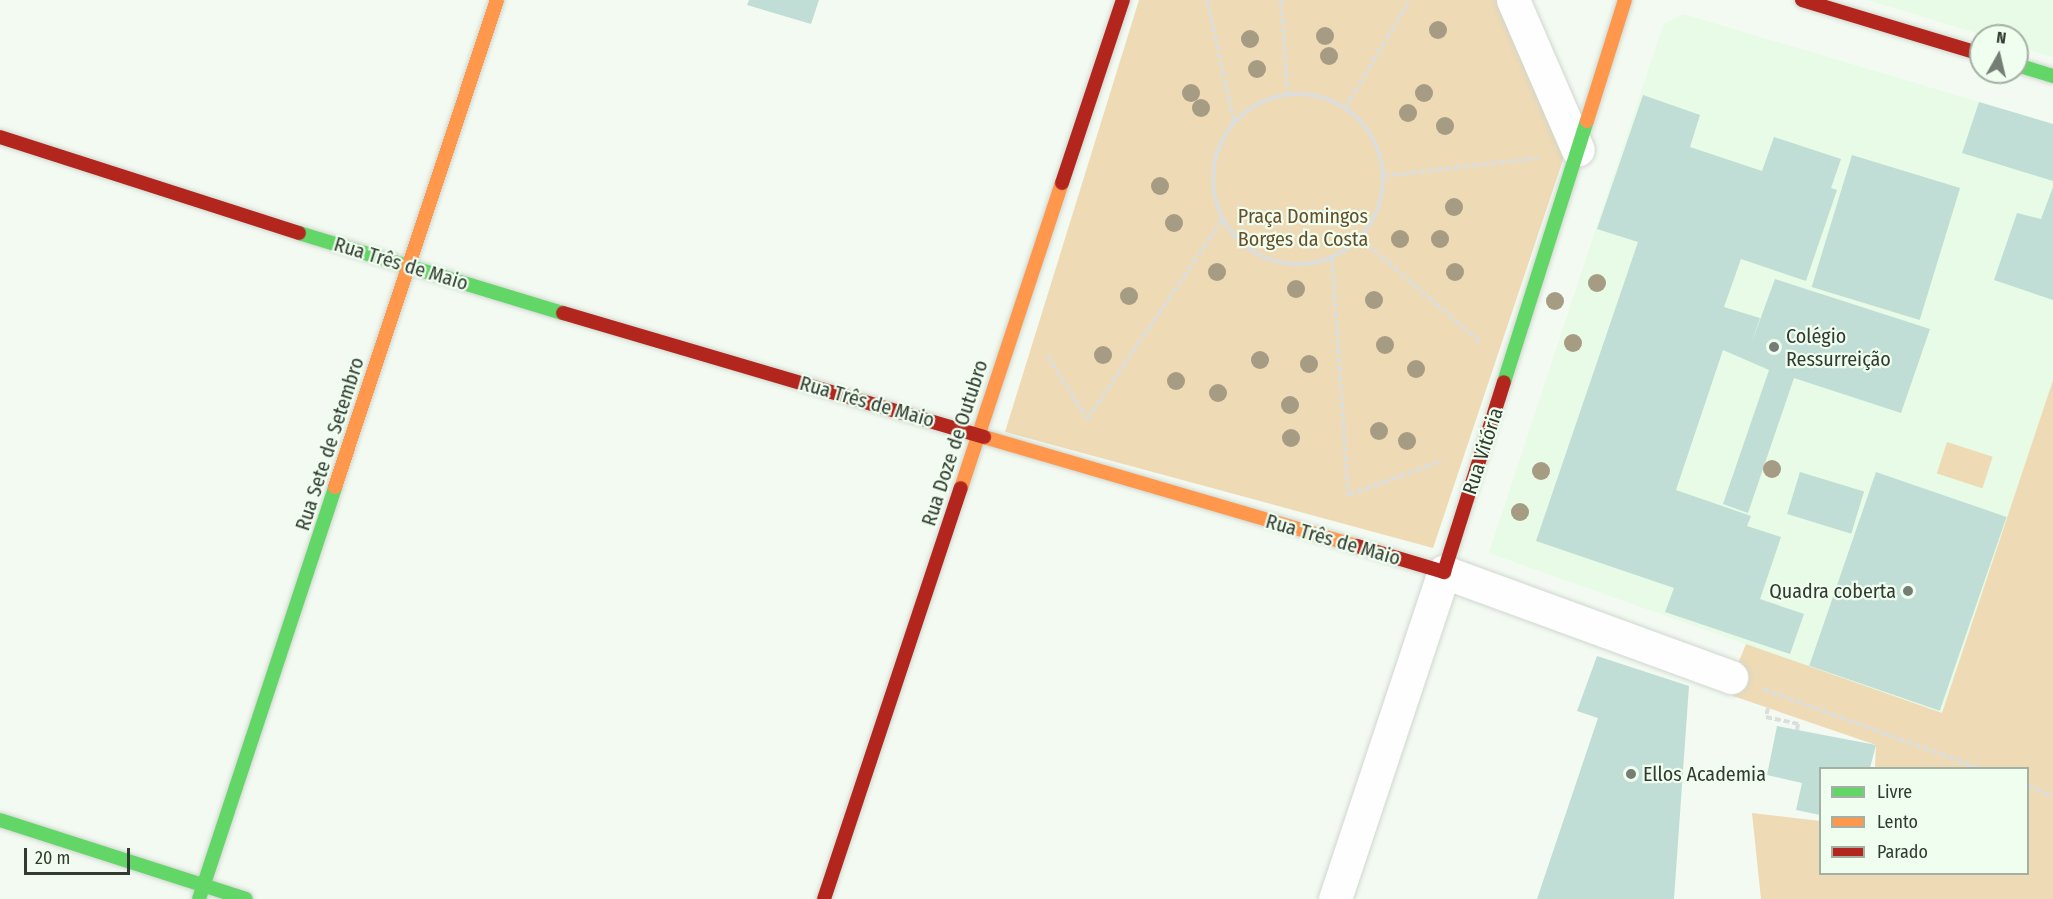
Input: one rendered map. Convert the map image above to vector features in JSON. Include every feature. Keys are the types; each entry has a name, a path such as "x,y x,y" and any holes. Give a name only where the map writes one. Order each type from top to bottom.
{"street":[{"name":"Rua Sete de Setembro","path":"201,893 497,0"},
{"name":"Rua Doze de Outubro","path":"824,899 1123,0"},
{"path":"1513,0 1578,150"},
{"name":"Rua Vitória","path":"1335,899 1444,572 1625,0"},
{"path":"1802,0 1969,50"},
{"path":"2029,69 2053,76"},
{"name":"Rua Três de Maio","path":"0,137 410,268 1444,572 1731,677"},
{"path":"0,820 201,893 246,899"}],"path":[{"path":"1207,0 1234,122"},
{"path":"1281,0 1288,95"},
{"path":"1345,108 1410,0"},
{"path":"1288,95 1321,97 1345,108 1373,137 1383,176 1378,210 1360,238 1332,258 1307,264 1282,263 1258,255 1237,240 1222,220 1212,179 1214,158 1234,122 1268,99 1288,95"},
{"path":"1383,176 1541,157"},
{"path":"1047,355 1088,419 1222,220"},
{"path":"1360,238 1489,350"},
{"path":"1332,258 1348,495 1453,457"},
{"path":"1731,677 1976,767"},
{"path":"1768,708 1766,717 1798,724 1797,730"},
{"path":"2029,786 2053,796"}],"shaded area":[{"path":"1868,0 2053,0 2053,57 2029,50 2029,24 1969,24 1969,31"},
{"name":"Colégio Ressurreição","path":"1683,14 2053,124 2053,380 1942,714 1489,553 1660,34 1664,24"}],"green space":[{"name":"Praça Domingos Borges da Costa","path":"1139,0 1500,0 1565,154 1433,548 1005,432"},
{"path":"2053,380 2053,899 1761,899 1752,813 1819,821 1819,875 2029,875 2029,767 1875,767 1876,745 1733,696 1729,686 1746,644 1942,713"},
{"path":"1947,442 1993,457 1982,488 1937,473"}],"building":[{"path":"749,0 819,0 811,24 747,5"},
{"path":"1643,95 1700,115 1690,147 1762,171 1774,137 1841,159 1831,188 1837,190 1806,281 1741,259 1724,307 1760,318 1750,347 1775,279 1930,329 1901,413 1794,378 1748,513 1723,504 1769,370 1723,350 1676,490 1751,516 1747,526 1781,537 1760,599 1804,614 1790,654 1665,612 1674,588 1536,541 1638,242 1597,229"},
{"path":"1979,102 2053,124 2053,181 1962,153"},
{"path":"1852,155 1960,188 1920,320 1812,287"},
{"path":"2053,187 2053,300 1994,280 2017,213 2041,219"},
{"path":"1800,472 1864,492 1851,534 1787,514"},
{"name":"Quadra coberta","path":"1876,472 2006,517 1940,711 1809,666"},
{"name":"Ellos Academia","path":"1597,656 1689,686 1674,899 1537,899 1598,718 1577,711"},
{"path":"1777,726 1876,745 1870,767 1819,767 1819,815 1796,810 1802,783 1767,775"}],"traffic: fast":[{"path":"2029,69 2053,76"},
{"path":"1504,382 1587,121"},
{"path":"299,233 563,313"},
{"path":"199,899 335,487"},
{"path":"0,820 246,899"}],"traffic: slow":[{"path":"335,487 497,0"},
{"path":"1587,121 1625,0"},
{"path":"961,488 1062,183"},
{"path":"984,437 1357,546"}],"traffic: jam":[{"path":"1062,183 1123,0"},
{"path":"1802,0 1969,50"},
{"path":"0,137 299,233"},
{"path":"563,313 984,437"},
{"path":"1357,546 1444,572 1504,382"},
{"path":"824,899 961,488"}],"place":[{"name":"Colégio Ressurreição","path":"1774,347"},
{"name":"Quadra coberta","path":"1908,591"},
{"name":"Ellos Academia","path":"1631,774"}]}
